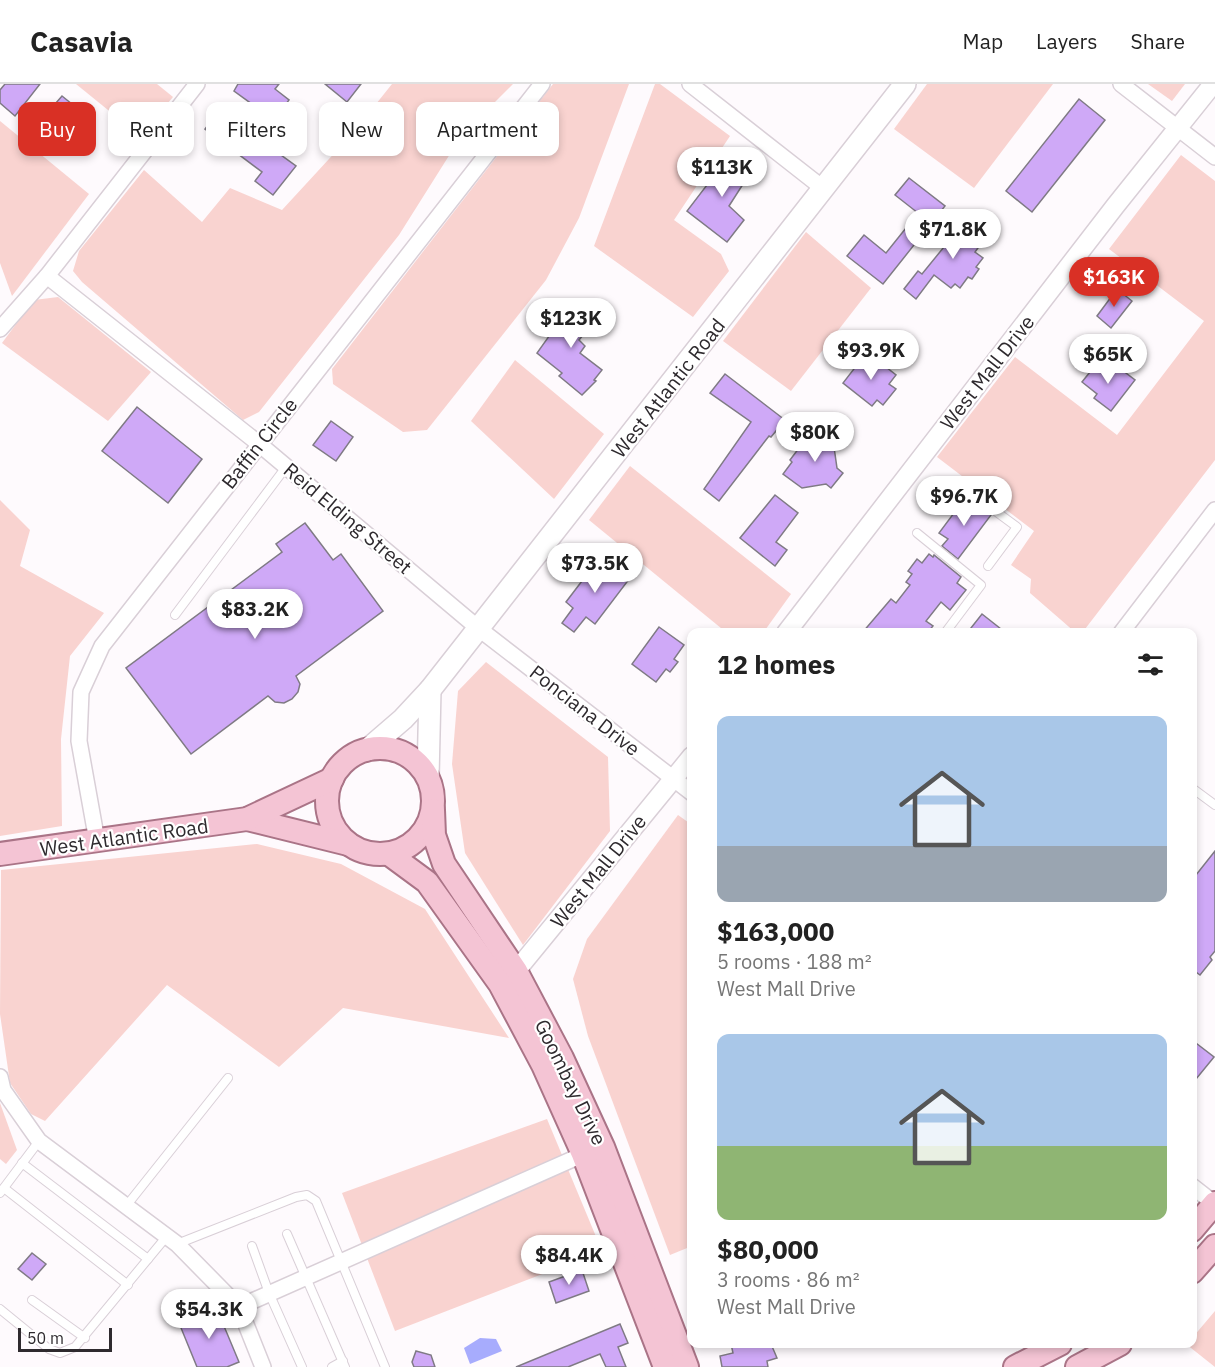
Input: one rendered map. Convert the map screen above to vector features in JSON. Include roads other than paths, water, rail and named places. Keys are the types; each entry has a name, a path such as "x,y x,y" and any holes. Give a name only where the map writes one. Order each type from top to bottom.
{"main road":[{"name":"West Atlantic Road","path":"367,750 403,719 430,690 905,84"},
{"path":"428,778 430,690"},
{"path":"381,748 402,754 420,766 428,778 433,794 433,810 428,825 418,839 405,849 389,854 361,851 348,844 336,831 328,814 327,796 332,779 346,760 367,750 381,748"},
{"name":"West Atlantic Road","path":"0,854 247,819 332,779"},
{"name":"Goombay Drive","path":"433,810 435,835 444,864 508,977 562,1058 593,1150 629,1274 665,1367"},
{"name":"West Atlantic Road","path":"247,819 348,844"},
{"name":"Goombay Drive","path":"389,854 417,874 435,892 508,977"},
{"name":"Goombay Drive","path":"593,1150 651,1267 687,1367"},
{"path":"1197,1224 1215,1203"},
{"path":"1197,1266 1215,1246"},
{"path":"629,1274 651,1267"},
{"path":"1015,1367 1052,1348"},
{"path":"1077,1367 1113,1348"}],"street":[{"path":"0,329 48,276 197,84"},
{"name":"Baffin Circle","path":"97,841 79,741 81,692 102,646 258,443 542,84"},
{"path":"690,84 824,189"},
{"path":"1121,84 1215,157"},
{"name":"West Mall Drive","path":"790,628 1212,84"},
{"name":"Reid Elding Street","path":"48,276 258,443 477,628"},
{"path":"1125,628 1215,510"},
{"name":"Ponciana Drive","path":"477,628 687,789"},
{"name":"West Mall Drive","path":"508,977 687,762"},
{"path":"0,1077 3,1090 39,1141 172,1240 239,1307 263,1367"},
{"path":"239,1307 593,1150"},
{"path":"1197,1190 1215,1203"}],"lane":[{"path":"175,615 286,467"},
{"path":"956,482 1017,526 988,566"},
{"path":"917,533 981,585 949,628"},
{"path":"1197,792 1215,806"},
{"path":"127,1205 228,1078"},
{"path":"39,1141 2,1190 128,1285"},
{"path":"22,1163 148,1259"},
{"path":"0,1309 49,1349 60,1353 75,1347 85,1338 148,1259 172,1240 307,1195 316,1201 343,1261 385,1367"},
{"path":"287,1234 344,1364 332,1367"},
{"path":"252,1246 269,1293 302,1367"},
{"path":"32,1300 85,1338"}],"water":[{"path":"480,1338 496,1339 502,1351 470,1364 464,1348"}]}
